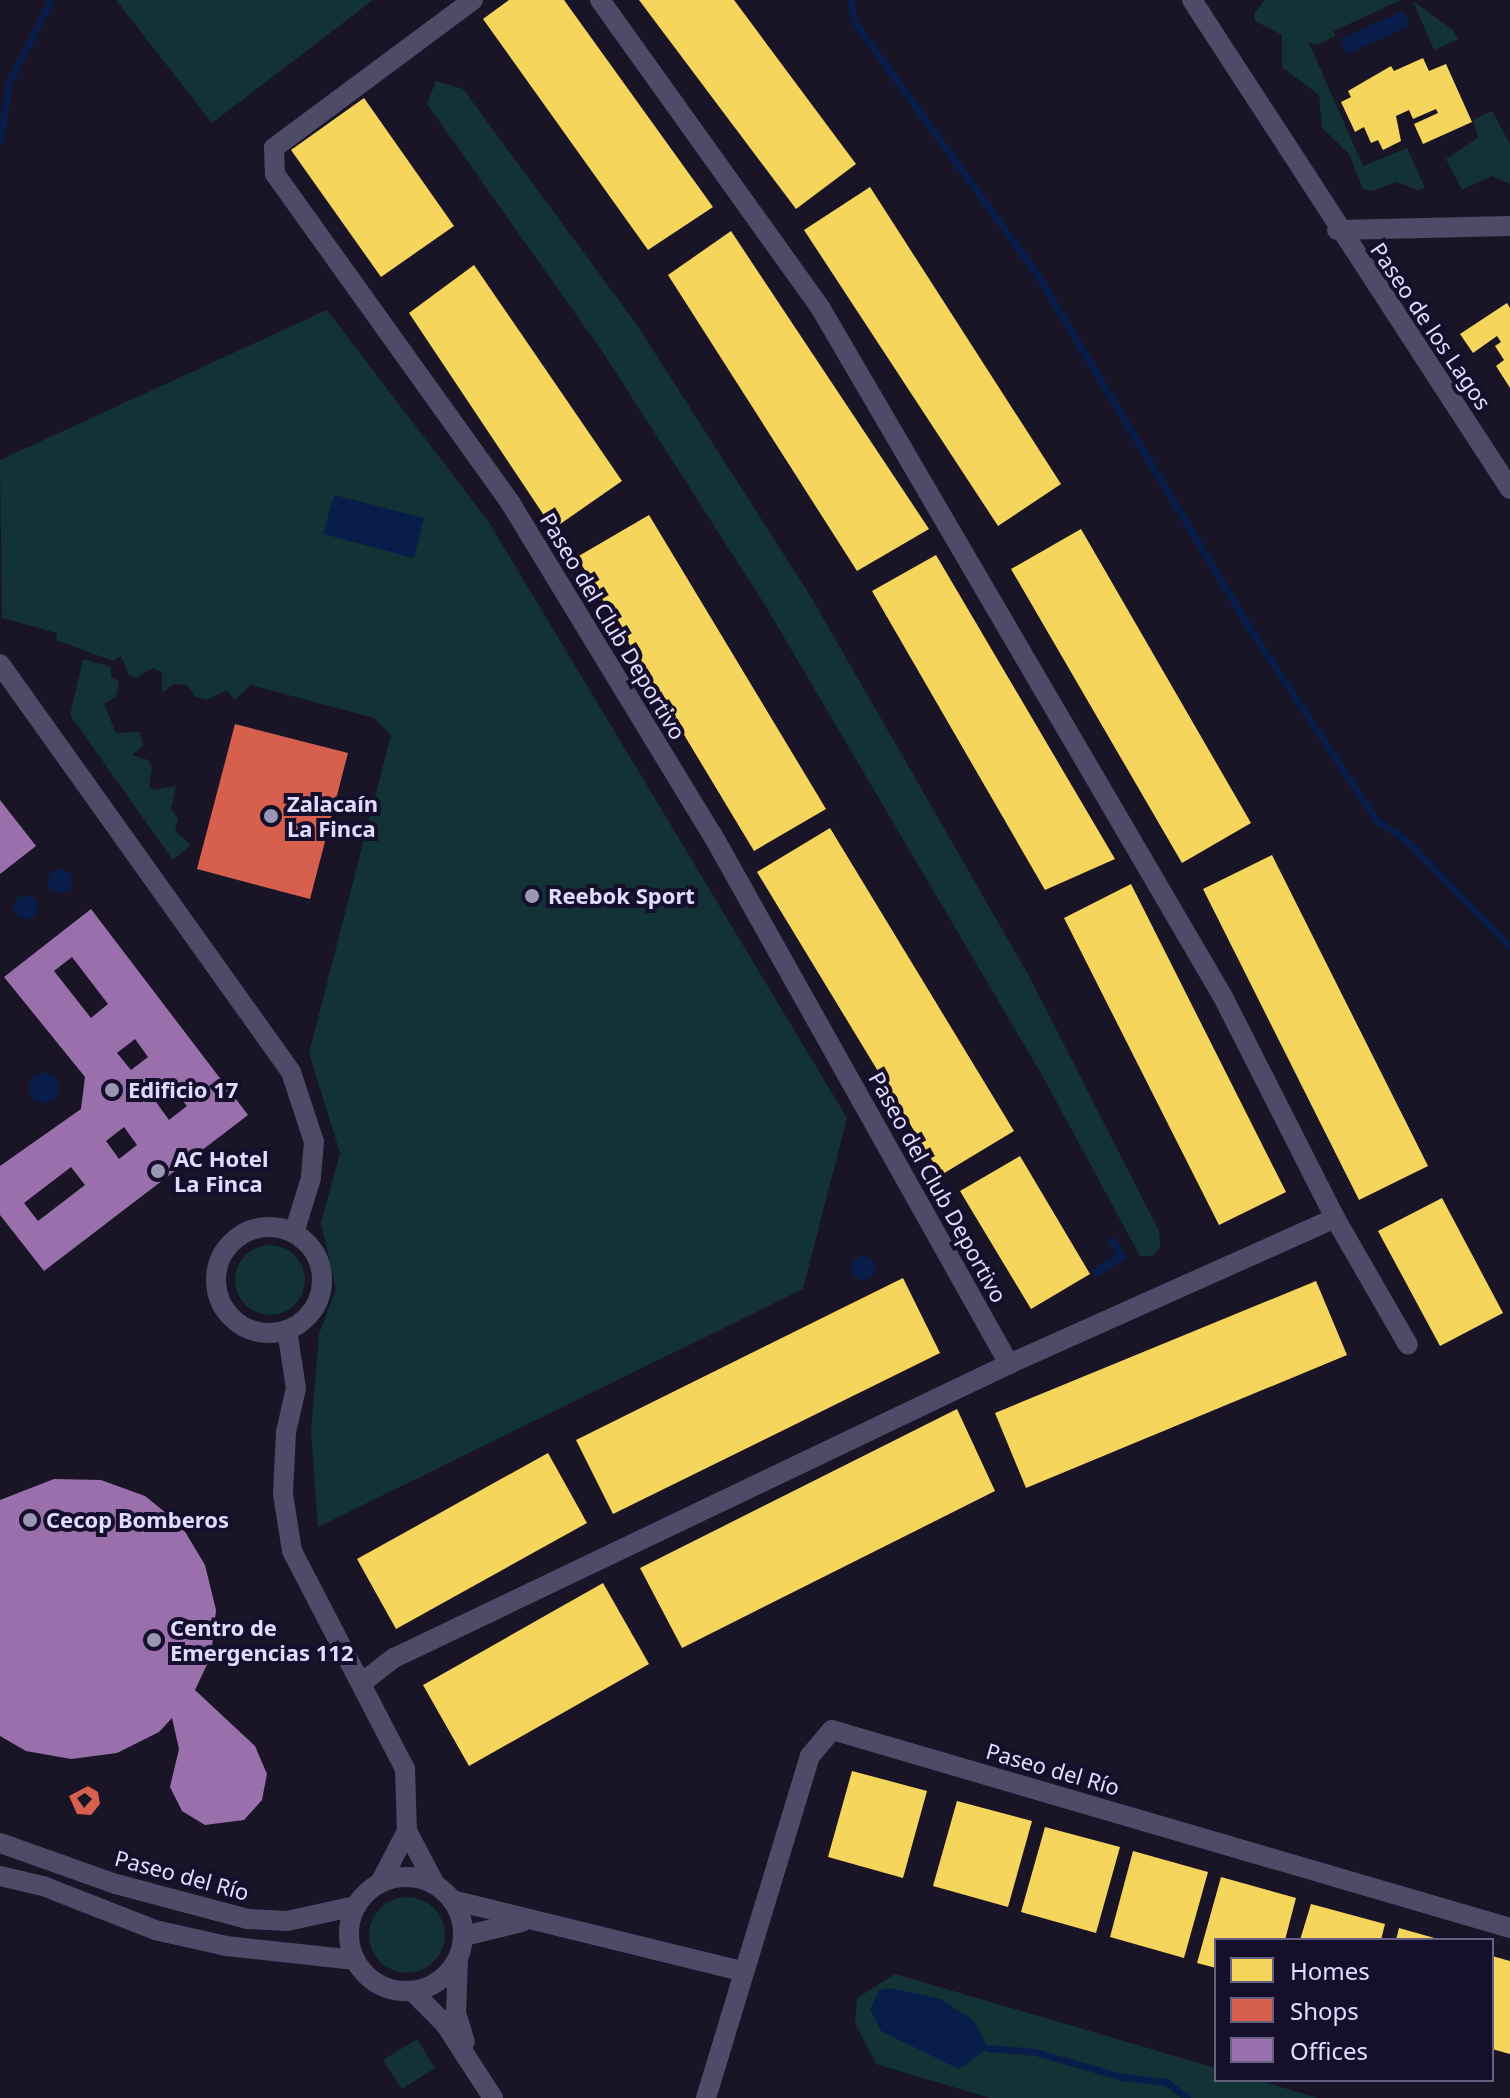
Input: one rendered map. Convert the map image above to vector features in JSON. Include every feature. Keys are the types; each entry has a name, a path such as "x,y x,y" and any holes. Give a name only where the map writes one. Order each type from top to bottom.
{"street":[{"name":"Paseo del Club Deportivo","path":"473,0 274,148 275,174 511,504 719,846 1009,1364"},
{"path":"600,0 821,309 1223,997 1335,1218 1408,1345"},
{"name":"Paseo de los Lagos","path":"1192,0 1337,230 1510,489"},
{"name":"Paseo de los Lagos","path":"1337,230 1510,226"},
{"path":"0,664 291,1072 314,1142 311,1178 294,1233"},
{"path":"363,1682 386,1663 1009,1364 1335,1218"},
{"path":"260,1228 294,1233 318,1259 321,1293 302,1322 287,1330 263,1332 240,1324 221,1302 216,1276 230,1244 243,1234 260,1228"},
{"path":"287,1330 296,1388 286,1432 283,1494 292,1551 363,1682 405,1769 407,1831 435,1884 452,1900 464,1936 458,1960 456,2013 472,2064"},
{"name":"Paseo del Río","path":"706,2098 742,1971 810,1756 832,1730 1510,1928"},
{"path":"407,1831 380,1883 356,1906 349,1942 355,1960 379,1984 412,1991 445,2024 493,2098"},
{"name":"Paseo del Río","path":"0,1843 116,1884 248,1919 287,1921 356,1906"},
{"path":"0,1876 43,1886 155,1930 226,1946 355,1960"},
{"path":"380,1883 398,1877 435,1884"},
{"path":"452,1900 546,1920 742,1971"},
{"path":"464,1936 498,1924 546,1920"},
{"path":"412,1991 447,1975 458,1960"}],"green space":[{"path":"116,0 373,0 212,123"},
{"path":"1265,0 1401,0 1334,31 1335,36 1317,45 1309,43 1363,166 1407,148 1425,188 1418,190 1396,182 1373,191 1363,189 1349,154 1322,128 1319,95 1282,67 1282,35 1255,21 1254,13"},
{"path":"1413,1 1453,30 1458,39 1434,50"},
{"path":"436,81 463,89 637,325 811,597 1029,976 1159,1231 1160,1247 1153,1256 1140,1256 1042,1075 765,605 604,354 427,104"},
{"path":"1492,111 1510,144 1510,184 1492,176 1462,190 1446,159 1478,138 1473,120"},
{"name":"Reebok Sport","path":"327,310 488,521 847,1118 803,1289 318,1527 311,1431 319,1334 336,1289 321,1223 340,1153 309,1053 391,735 374,718 251,685 235,700 226,690 206,700 196,697 187,685 174,684 162,693 162,672 153,668 136,678 129,675 121,656 113,661 56,640 57,633 2,618 0,460"},
{"path":"83,659 111,667 111,677 119,682 116,697 104,704 116,733 140,732 143,746 132,755 148,760 152,767 149,786 153,790 176,786 171,809 178,819 175,831 191,845 173,860 70,715"},
{"path":"270,1245 295,1255 305,1280 295,1305 270,1315 245,1305 235,1280 245,1255"},
{"path":"415,1897 428,1903 439,1914 445,1935 443,1950 428,1967 415,1973 399,1973 386,1967 371,1950 369,1927 375,1914 392,1899"},
{"path":"895,1974 1214,2067 1214,2082 1264,2082 1318,2098 990,2098 876,2064 855,2023 857,1998"},
{"path":"417,2039 435,2068 402,2089 383,2060"}],"water":[{"path":"1403,11 1410,26 1347,54 1340,39"},
{"path":"334,495 424,518 414,558 323,534"},
{"path":"60,869 69,872 72,881 69,890 60,893 51,890 48,881 51,872"},
{"path":"26,895 35,898 38,907 35,916 26,919 17,916 14,907 17,898"},
{"path":"44,1073 55,1077 59,1088 55,1099 44,1103 33,1099 29,1088 33,1077"},
{"path":"1114,1237 1127,1258 1096,1278 1091,1270 1116,1255 1108,1240"},
{"path":"863,1256 871,1260 875,1268 871,1276 863,1280 855,1276 851,1268 855,1260"},
{"path":"889,1988 941,1999 974,2021 988,2048 959,2069 881,2031 870,2009 879,1991"}],"building: Homes":[{"path":"509,0 564,0 713,207 648,250 483,19"},
{"path":"639,0 734,0 856,164 796,209"},
{"path":"1423,58 1429,71 1446,64 1472,122 1423,144 1414,124 1438,113 1436,109 1413,119 1409,110 1396,116 1401,141 1383,150 1378,140 1371,143 1364,127 1355,132 1341,102 1351,97 1348,91 1391,66 1394,71"},
{"path":"364,98 454,226 381,277 291,150"},
{"path":"870,187 1061,484 998,526 804,230"},
{"path":"731,231 929,529 857,571 668,275"},
{"path":"474,265 622,481 553,529 409,313"},
{"path":"1507,303 1510,308 1510,388 1496,366 1504,360 1495,346 1501,342 1497,336 1473,353 1460,334"},
{"path":"649,515 826,809 754,851 577,557"},
{"path":"1081,529 1251,823 1182,863 1011,569"},
{"path":"936,555 1115,859 1045,890 872,591"},
{"path":"830,828 1014,1131 941,1175 757,872"},
{"path":"1272,855 1428,1166 1359,1200 1203,889"},
{"path":"1131,884 1286,1192 1219,1225 1064,918"},
{"path":"1020,1156 1090,1274 1031,1309 960,1191"},
{"path":"1442,1198 1503,1313 1440,1346 1378,1231"},
{"path":"903,1278 940,1353 613,1514 576,1440"},
{"path":"1316,1281 1347,1355 1026,1488 995,1413"},
{"path":"957,1409 995,1491 682,1648 640,1568"},
{"path":"548,1453 587,1523 396,1629 357,1559"},
{"path":"603,1583 649,1664 469,1766 423,1685"},
{"path":"852,1771 927,1791 903,1878 828,1857"},
{"path":"957,1801 1032,1821 1008,1907 933,1886"},
{"path":"1045,1827 1120,1847 1096,1933 1021,1912"},
{"path":"1133,1851 1208,1872 1184,1958 1110,1937"},
{"path":"1221,1877 1296,1898 1286,1938 1214,1938 1214,1967 1197,1963"},
{"path":"1311,1904 1385,1924 1382,1938 1301,1938"},
{"path":"1399,1928 1434,1938 1396,1938"},
{"path":"1494,1957 1510,1961 1510,2054 1494,2050"}],"building: Shops":[{"name":"Zalacaín La Finca","path":"235,724 348,753 310,899 197,869"},
{"path":"88,1786 98,1792 100,1804 91,1815 77,1814 69,1796","holes":["85,1793 92,1799 84,1808 77,1798"]}],"building: Offices":[{"path":"0,800 36,846 0,874"},
{"name":"Edificio 17","path":"91,909 248,1115 44,1271 0,1215 0,1166 81,1109 85,1077 4,977","holes":["72,957 108,1004 91,1018 54,971","135,1039 148,1057 131,1070 117,1053","173,1089 187,1106 169,1120 156,1102","124,1127 137,1145 119,1159 106,1141","71,1167 85,1185 38,1221 24,1203"]},
{"name":"Centro de Emergencias 112","path":"54,1479 101,1480 145,1496 181,1525 205,1565 216,1610 211,1656 195,1690 255,1746 267,1774 262,1800 244,1820 205,1825 182,1811 170,1787 179,1749 172,1718 159,1732 117,1753 71,1759 26,1751 0,1736 0,1500"}],"waterway":[{"path":"0,142 9,83 51,0"},
{"path":"851,0 853,20 1038,276 1248,626 1377,821 1405,839 1510,947"},
{"path":"988,2048 1035,2052 1122,2077 1166,2082 1187,2098"}],"place":[{"name":"Zalacaín La Finca","path":"271,816"},
{"name":"Reebok Sport","path":"532,896"},
{"name":"Edificio 17","path":"112,1090"},
{"name":"AC Hotel La Finca","path":"158,1171"},
{"name":"Cecop Bomberos","path":"30,1520"},
{"name":"Centro de Emergencias 112","path":"154,1640"}]}
